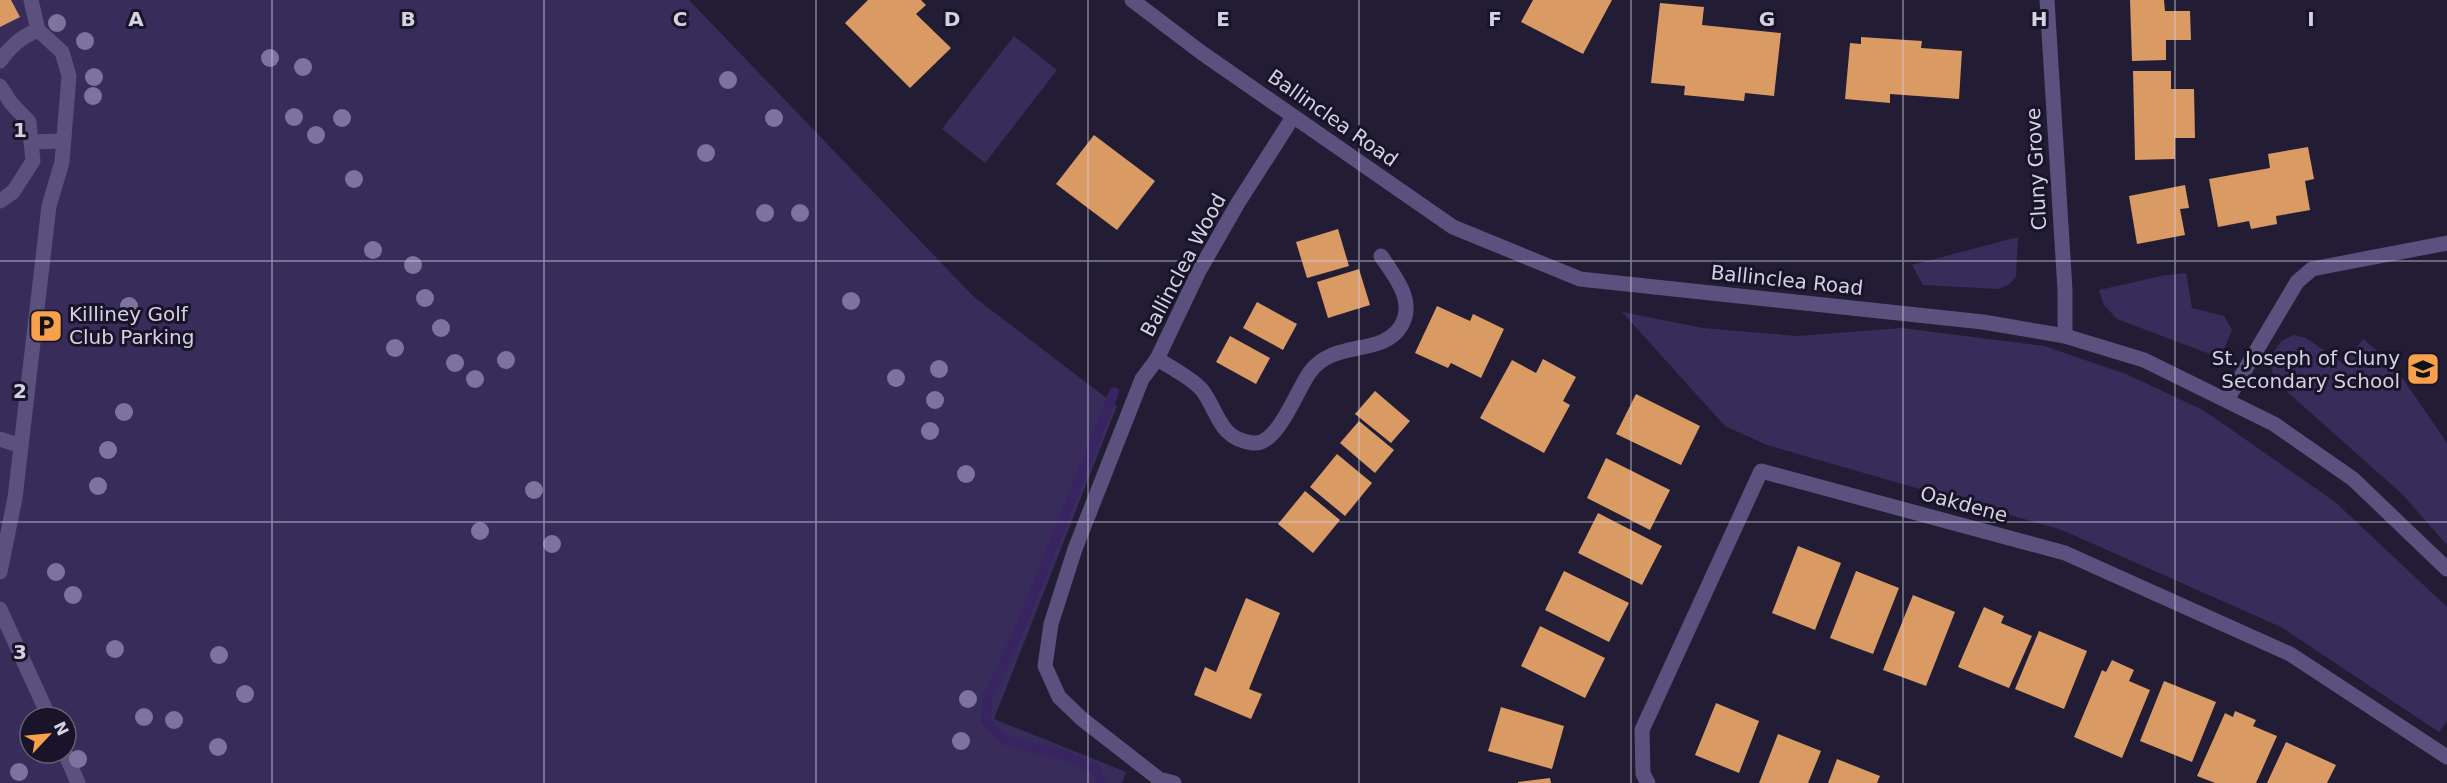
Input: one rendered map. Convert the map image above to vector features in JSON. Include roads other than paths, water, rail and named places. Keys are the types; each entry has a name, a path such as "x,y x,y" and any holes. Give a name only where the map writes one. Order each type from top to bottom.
{"street":[{"path":"0,572 10,529 49,206 62,162 69,75 62,52 38,30 31,0"},
{"name":"Ballinclea Road","path":"1132,0 1293,117 1453,227 1580,279 1983,322 2065,336 2154,364 2274,424 2353,479 2447,569"},
{"name":"Cluny Grove","path":"2047,0 2065,290 2065,336"},
{"path":"0,61 10,47 23,36 38,30"},
{"path":"0,86 11,103 29,123 33,161 13,192 0,201"},
{"name":"Ballinclea Wood","path":"1293,117 1238,203 1199,271 1157,359 1202,389 1218,422 1235,437 1253,443 1263,442 1276,432 1311,370 1335,352 1382,343 1396,334 1405,318 1406,301 1401,285 1382,256"},
{"path":"31,142 63,141"},
{"path":"2227,400 2297,282 2312,269 2447,243"},
{"path":"1157,359 1142,379 1075,549 1051,624 1045,666 1059,697 1083,719 1159,779 1174,783"},
{"path":"0,439 21,446"},
{"name":"Oakdene","path":"1648,783 1643,774 1642,730 1761,471 2065,553 2290,654 2447,756"},
{"path":"0,609 44,705"},
{"path":"70,765 78,783"}],"waterway":[{"path":"1103,783 1095,768 1060,754 1005,740 986,721 987,698 1017,636 1114,392"}],"place":[{"name":"Killiney Golf Club Parking","path":"46,326"},
{"name":"St. Joseph of Cluny Secondary School","path":"2423,369"}]}
